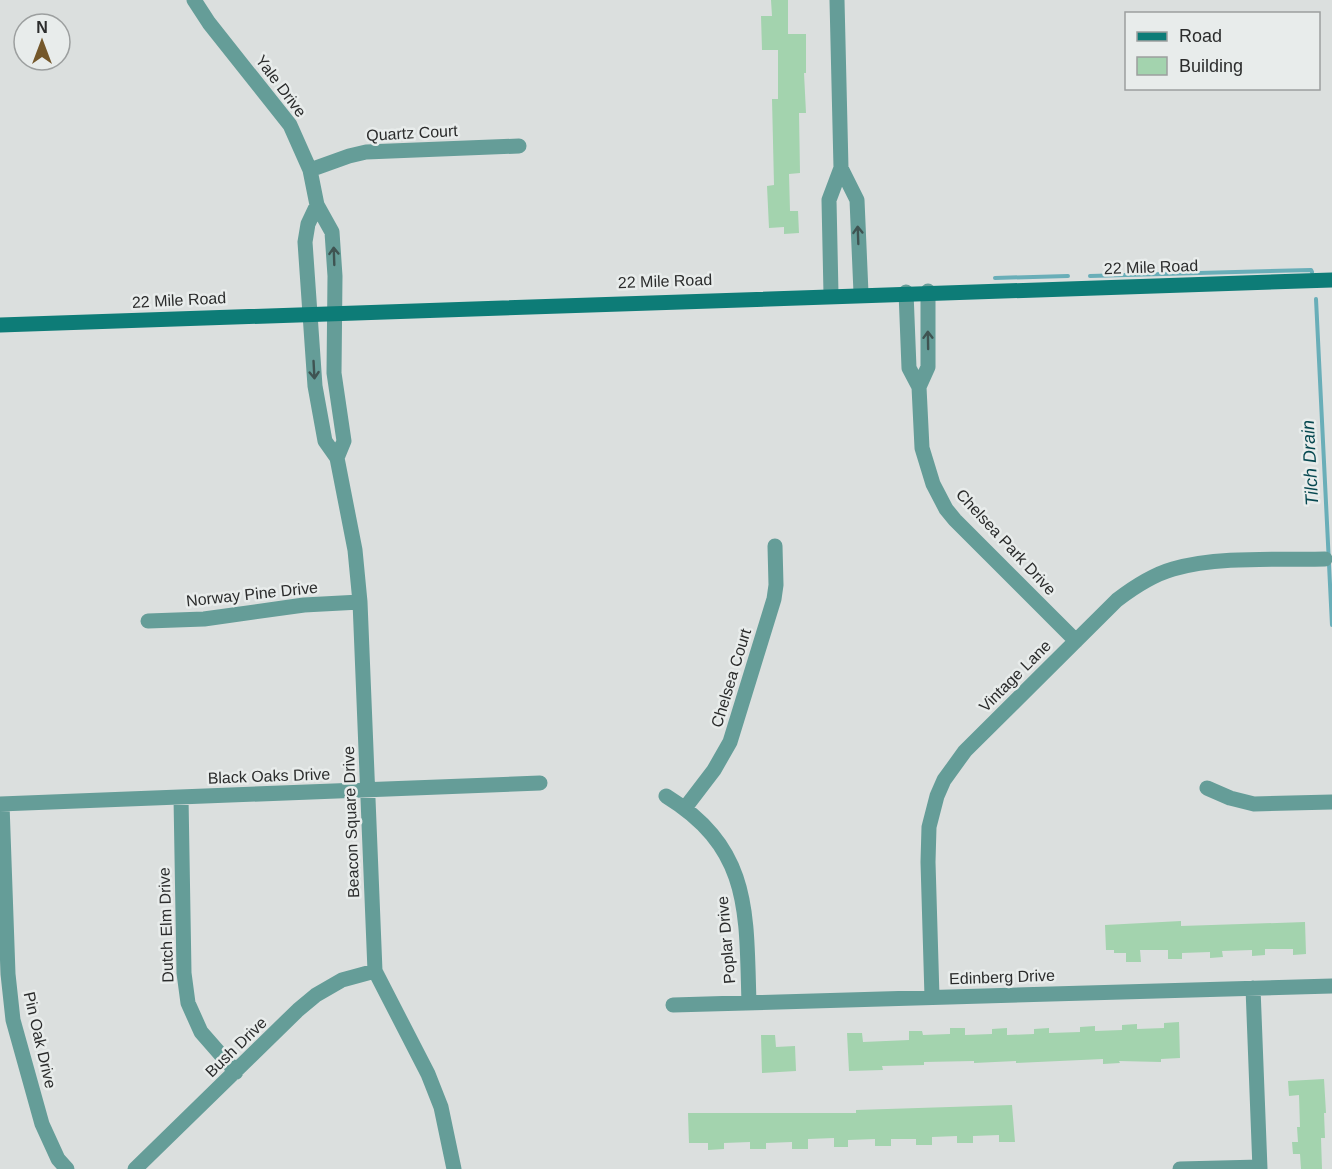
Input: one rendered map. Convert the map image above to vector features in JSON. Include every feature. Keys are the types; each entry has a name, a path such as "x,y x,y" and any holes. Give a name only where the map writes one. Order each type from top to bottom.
{"street":[{"name":"Yale Drive","path":"194,0 209,23 282,113 297,139 310,170 317,205 332,232 335,276 334,311"},
{"path":"837,0 842,168 857,200 861,293"},
{"name":"Quartz Court","path":"310,170 349,156 366,153 519,146"},
{"path":"831,294 829,200 842,168"},
{"path":"309,312 305,242 308,224 317,205"},
{"name":"22 Mile Road","path":"0,326 334,311 1332,280"},
{"name":"Chelsea Park Drive","path":"919,387 928,367 928,291"},
{"name":"Chelsea Park Drive","path":"906,292 909,368 919,387 922,448 933,484 955,520 1076,641"},
{"name":"Beacon Square Drive","path":"334,311 335,385 344,441 337,458"},
{"name":"Beacon Square Drive","path":"309,312 317,404 325,441 337,458 355,550 360,602 375,971 428,1074 441,1107 454,1169"},
{"name":"Chelsea Court","path":"685,808 722,757 736,723 774,599 775,546"},
{"name":"Vintage Lane","path":"932,998 928,843 937,795 944,780 965,751 1117,600 1149,578 1171,569 1205,563 1325,559"},
{"name":"Norway Pine Drive","path":"148,621 204,619 295,606 360,602"},
{"name":"Black Oaks Drive","path":"1,804 540,783"},
{"path":"1207,788 1230,798 1254,804 1332,802"},
{"name":"Poplar Drive","path":"666,796 685,808 709,831 719,843 735,872 745,906 749,1003"},
{"name":"Dutch Elm Drive","path":"181,797 184,973 188,1003 201,1032 236,1072"},
{"name":"Pin Oak Drive","path":"1,804 8,974 14,1020 42,1124 58,1159 67,1169"},
{"name":"Bush Drive","path":"135,1169 316,995 342,980 375,971"},
{"name":"Edinberg Drive","path":"674,1005 1332,986"},
{"path":"1180,1169 1260,1168 1253,988"}],"building":[{"path":"771,0 788,0 788,34 806,34 806,73 804,73 806,113 799,113 800,173 789,174 790,211 798,211 799,233 784,234 784,227 769,228 767,186 774,185 772,99 778,99 778,50 762,50 761,16 772,16"},
{"path":"1181,921 1181,926 1305,922 1306,954 1293,955 1293,949 1265,949 1265,955 1252,956 1252,950 1222,951 1223,957 1210,958 1210,952 1182,953 1182,959 1168,959 1168,950 1140,950 1141,962 1126,962 1126,953 1106,950 1105,925"},
{"path":"1179,1022 1180,1058 1161,1059 1161,1062 1119,1061 1120,1063 1103,1064 1103,1059 1016,1063 1016,1061 924,1062 924,1065 882,1066 883,1070 849,1071 847,1033 862,1033 863,1042 909,1040 909,1031 922,1031 923,1035 950,1034 950,1028 965,1028 965,1035 992,1034 992,1029 1007,1028 1007,1035 1034,1034 1034,1029 1049,1028 1049,1033 1080,1032 1080,1027 1095,1026 1095,1031 1122,1030 1122,1025 1137,1024 1137,1029 1164,1028 1164,1023"},
{"path":"761,1035 775,1035 776,1047 795,1046 796,1071 762,1073"},
{"path":"1324,1079 1326,1113 1324,1113 1325,1138 1321,1138 1322,1169 1301,1169 1300,1154 1293,1154 1292,1142 1298,1142 1299,1095 1289,1096 1288,1081"},
{"path":"1012,1105 1015,1142 999,1142 999,1135 973,1136 973,1143 957,1143 957,1136 932,1137 932,1145 916,1145 916,1139 891,1139 891,1146 875,1146 875,1139 848,1140 848,1147 834,1147 834,1138 808,1139 808,1149 792,1149 792,1142 766,1143 766,1149 750,1149 750,1142 724,1143 724,1149 708,1150 708,1143 689,1143 688,1113 856,1113 856,1110"}],"waterway":[{"name":"Tilch Drain","path":"1090,276 1311,270 1312,272"},
{"name":"Tilch Drain","path":"995,278 1068,276"},
{"name":"Tilch Drain","path":"1316,299 1332,625"}]}
